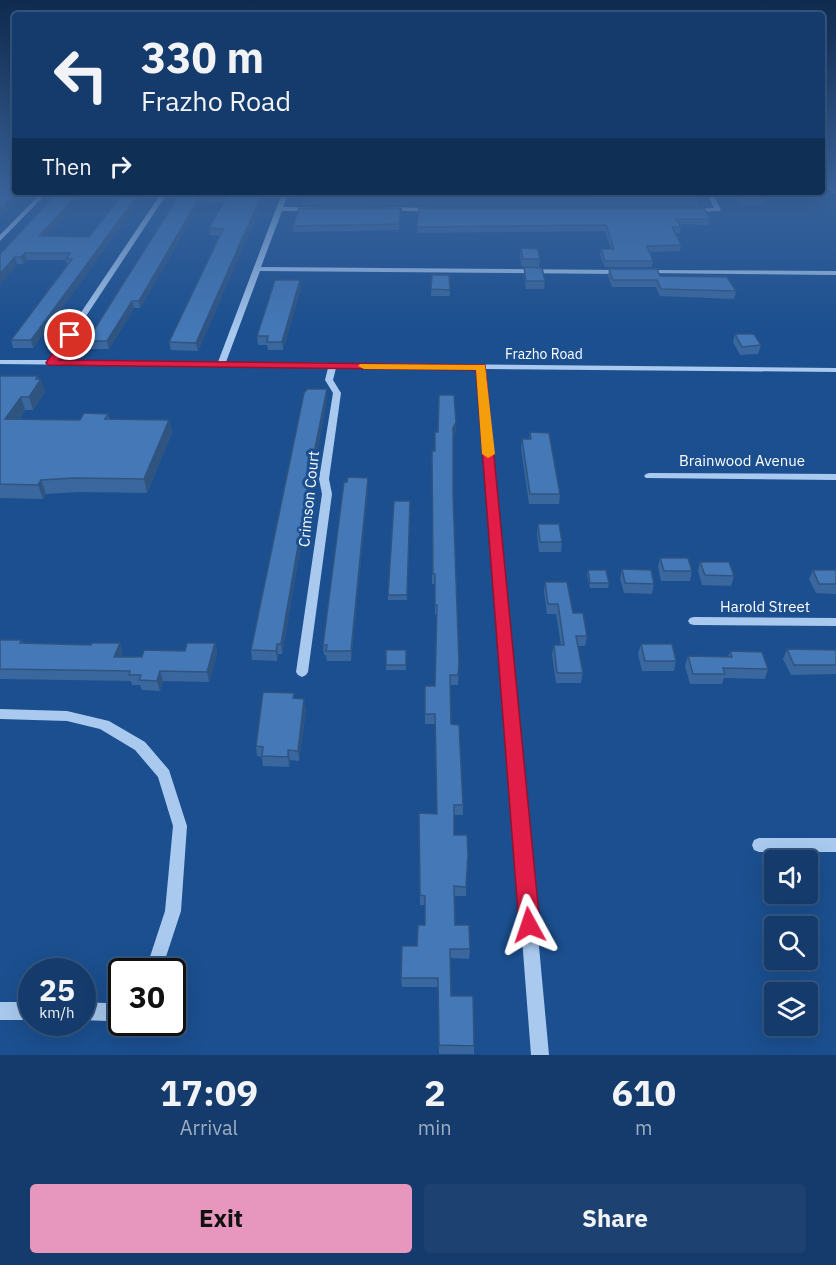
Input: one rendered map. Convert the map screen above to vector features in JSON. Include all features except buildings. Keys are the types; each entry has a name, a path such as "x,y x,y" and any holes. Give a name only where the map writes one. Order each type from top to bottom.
{"street":[{"path":"51,363 136,235"},
{"path":"221,365 270,235"},
{"path":"258,269 624,272"},
{"path":"635,272 836,273"},
{"name":"Frazho Road","path":"0,363 836,370"},
{"name":"Crimson Court","path":"302,672 327,494 324,479 337,393 329,380 332,366"},
{"path":"482,367 540,1055"},
{"name":"Brainwood Avenue","path":"649,476 836,477"},
{"name":"Harold Street","path":"694,621 836,622"},
{"path":"0,714 67,716 104,725 140,746 164,774 180,826 173,911 158,958"},
{"path":"759,844 836,845"},
{"path":"0,1011 18,1011"}],"slow traffic":[{"path":"364,366 482,367 488,454"}],"route":[{"path":"70,335 51,363 482,367 529,925"}]}
